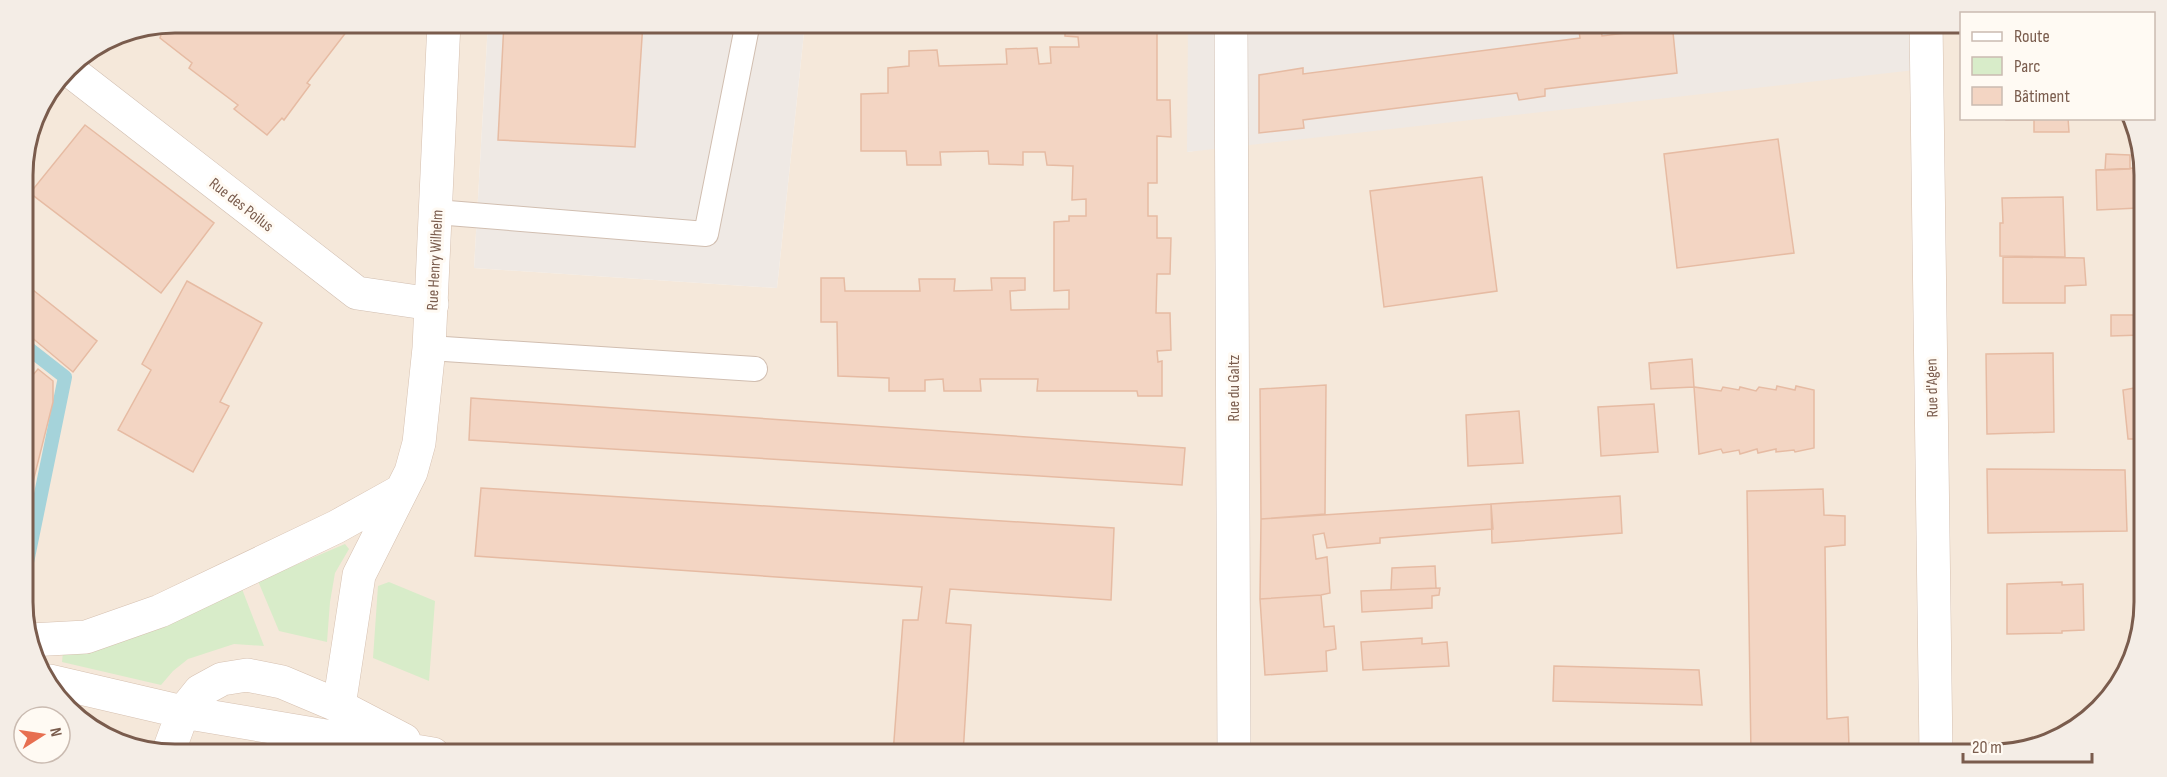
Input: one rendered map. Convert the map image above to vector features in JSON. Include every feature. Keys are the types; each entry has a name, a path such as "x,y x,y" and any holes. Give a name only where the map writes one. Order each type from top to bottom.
{"main road":[{"name":"Rue Henry Wilhelm","path":"339,706 358,575 411,472 419,443 432,304 444,33"},
{"name":"Rue du Galtz","path":"1231,33 1234,744"},
{"name":"Rue d'Agen","path":"1926,33 1936,744"},
{"name":"Rue des Poilus","path":"75,74 357,293 432,304"},
{"path":"39,640 86,637 160,611 336,527 399,492"},
{"path":"171,744 183,712 200,691 222,679 247,675 282,682 339,706 413,744"},
{"path":"59,683 183,712 373,744"}],"lane":[{"path":"436,212 706,234 746,33"},
{"path":"429,348 755,369"}],"shaded area":[{"path":"175,33 487,33 474,268 777,288 804,33 1188,33 1188,152 1864,33 1960,33 1960,120 2122,120 2131,147 2134,175 2134,602 2133,620 2126,648 2115,673 2105,688 2078,715 2063,725 2029,739 2001,744 175,744 147,741 112,729 81,709 57,681 41,648 34,620 33,602 33,166 38,138 57,96 81,68 104,52 138,38"},
{"path":"487,33 804,33 777,288 474,268"},
{"path":"1188,33 1920,33 1915,70 1187,152"}],"green space":[{"path":"345,544 349,549 335,573 327,642 279,631 258,581"},
{"path":"389,582 435,601 429,681 373,658 378,586"},
{"path":"242,589 264,646 234,644 188,659 161,685 62,662 63,652"}],"building":[{"path":"175,33 346,33 307,83 310,85 284,120 282,118 267,135 234,109 238,105 189,68 192,63 160,38 161,35"},
{"path":"503,33 642,33 635,147 498,140"},
{"path":"1065,33 1157,33 1157,100 1170,100 1171,137 1157,136 1157,183 1148,183 1148,216 1157,216 1157,238 1171,238 1170,274 1157,274 1156,313 1170,313 1171,350 1157,351 1158,362 1162,361 1162,396 1138,396 1137,391 1037,391 1038,379 980,379 981,391 944,391 943,379 925,380 925,391 889,391 889,378 838,376 837,322 821,322 821,278 844,278 845,291 920,291 919,279 955,279 954,291 992,290 991,278 1025,278 1025,290 1010,291 1011,310 1069,309 1069,290 1054,291 1054,222 1069,221 1069,216 1086,216 1086,199 1072,200 1073,166 1047,165 1045,152 1023,152 1023,165 989,164 988,151 940,152 941,165 907,165 906,151 861,151 861,94 888,93 888,68 909,66 909,51 937,50 939,66 1007,64 1006,49 1037,48 1039,64 1051,63 1050,47 1079,47 1078,37 1065,36"},
{"path":"1579,33 1602,33 1602,36 1626,33 1673,33 1677,73 1545,89 1545,96 1519,100 1517,93 1303,120 1304,128 1259,133 1259,75 1303,68 1303,74 1580,38"},
{"path":"2034,120 2068,120 2069,132 2034,132"},
{"path":"85,125 214,223 161,293 33,195 33,189"},
{"path":"1778,139 1794,253 1677,268 1664,154"},
{"path":"2106,154 2130,155 2130,169 2105,170"},
{"path":"2134,168 2134,208 2097,210 2096,170"},
{"path":"1482,177 1497,291 1384,307 1370,191"},
{"path":"2063,197 2065,257 2000,256 2000,223 2003,223 2002,198"},
{"path":"2003,257 2084,258 2086,285 2065,286 2065,303 2003,303"},
{"path":"187,281 262,323 220,402 229,406 193,472 118,430 151,370 142,364"},
{"path":"33,290 97,341 73,372 33,339"},
{"path":"2111,315 2134,315 2134,335 2111,336"},
{"path":"2053,353 2054,432 1987,434 1986,354"},
{"path":"1692,359 1694,387 1651,389 1649,363"},
{"path":"38,369 53,381 53,402 33,482 33,375"},
{"path":"1326,385 1325,514 1261,519 1260,389"},
{"path":"1777,386 1795,390 1796,386 1814,390 1814,448 1795,452 1794,450 1776,452 1776,449 1758,453 1757,449 1740,454 1739,450 1723,453 1721,449 1699,454 1694,387 1721,391 1723,387 1739,390 1740,387 1756,391 1759,387 1776,390"},
{"path":"2134,388 2134,439 2128,439 2123,390"},
{"path":"471,398 1185,448 1182,485 469,440"},
{"path":"1654,404 1658,452 1601,456 1598,407"},
{"path":"1519,411 1523,463 1468,466 1466,415"},
{"path":"1987,469 2125,470 2127,531 1988,533"},
{"path":"481,488 1114,528 1111,600 950,589 946,623 971,625 964,744 894,744 903,620 918,620 922,587 475,556"},
{"path":"1823,489 1824,515 1845,516 1845,545 1825,547 1827,719 1848,717 1849,744 1751,744 1747,491"},
{"path":"1620,496 1622,533 1492,543 1491,504"},
{"path":"1491,504 1493,529 1380,538 1380,543 1327,548 1324,533 1313,535 1316,559 1327,557 1330,593 1260,599 1261,519"},
{"path":"1435,566 1436,588 1391,590 1392,568"},
{"path":"2062,582 2062,585 2083,584 2084,630 2062,631 2062,633 2007,634 2007,584"},
{"path":"1440,588 1439,595 1432,596 1432,608 1362,612 1361,591"},
{"path":"1321,595 1324,627 1334,626 1336,649 1326,651 1327,671 1265,675 1260,599"},
{"path":"1422,638 1422,644 1447,642 1449,666 1363,670 1361,642"},
{"path":"1554,666 1699,670 1702,705 1553,701"}],"waterway":[{"path":"33,352 65,377 33,533"}]}
